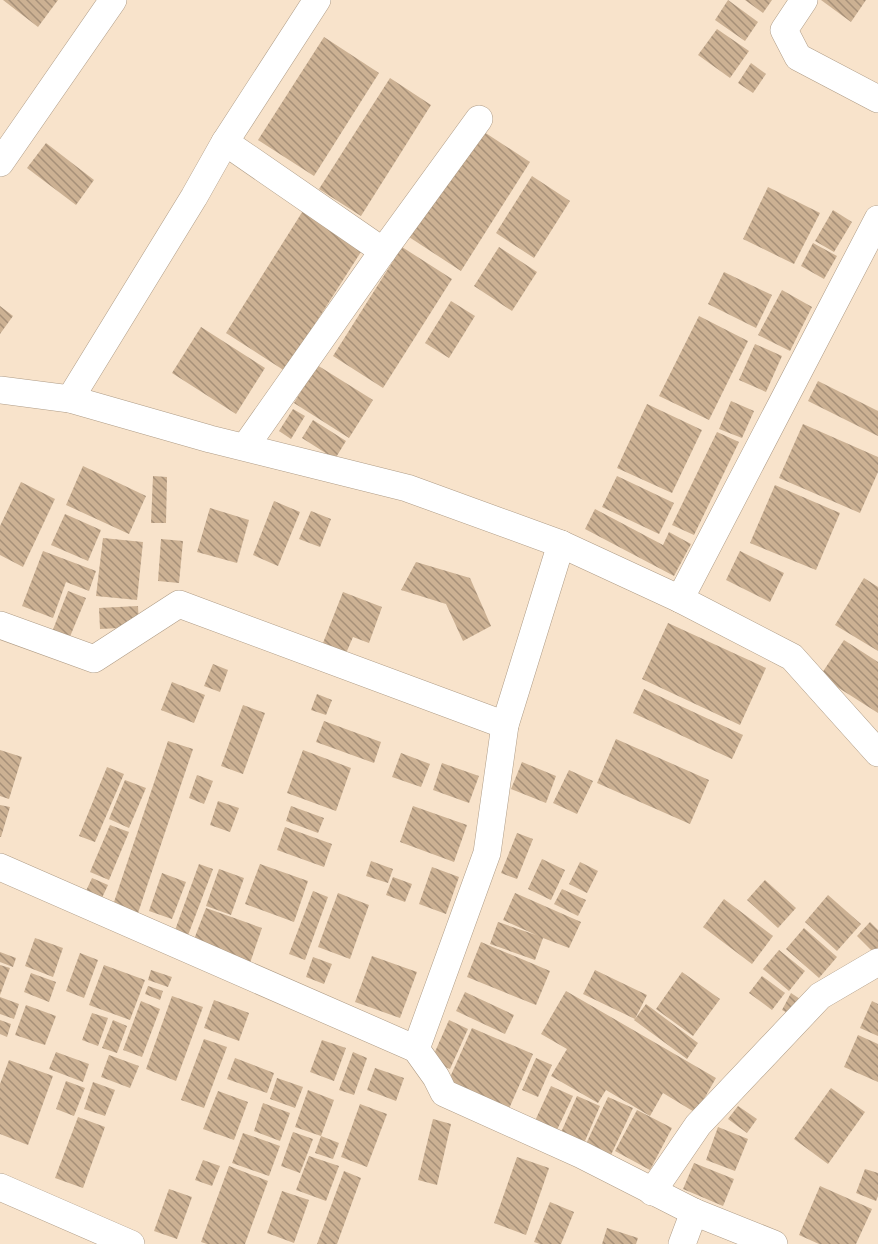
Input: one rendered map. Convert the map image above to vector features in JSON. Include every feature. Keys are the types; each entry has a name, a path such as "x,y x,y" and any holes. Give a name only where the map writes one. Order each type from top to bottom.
{"street":[{"path":"0,163 112,0"},
{"path":"70,399 194,197 225,142 317,0"},
{"path":"804,0 784,30 798,57 878,99"},
{"path":"245,447 479,119"},
{"path":"225,142 383,251"},
{"path":"681,599 878,219"},
{"path":"0,390 70,399 210,439 407,489 561,544 681,599 792,657 878,753"},
{"path":"416,1049 487,853 505,725 561,544"},
{"path":"0,625 94,659 179,604 505,725"},
{"path":"0,867 416,1049 436,1077 444,1093 582,1155 694,1212 774,1244"},
{"path":"652,1192 698,1125 820,996 878,962"},
{"path":"0,1187 131,1244"},
{"path":"682,1244 694,1212"}],"building":[{"path":"3,0 58,0 38,27"},
{"path":"728,0 758,22 745,41 715,20"},
{"path":"745,0 772,0 763,13"},
{"path":"821,0 866,0 851,22"},
{"path":"717,29 749,51 730,78 698,55"},
{"path":"324,37 379,73 314,176 258,140"},
{"path":"751,63 766,74 753,93 738,83"},
{"path":"390,78 431,105 361,216 319,189"},
{"path":"478,128 530,162 461,271 409,237"},
{"path":"46,143 94,180 76,205 27,168"},
{"path":"532,176 570,201 534,258 496,233"},
{"path":"768,187 820,213 794,264 743,239"},
{"path":"306,206 366,244 285,371 226,333"},
{"path":"833,210 852,222 834,252 815,241"},
{"path":"813,243 837,256 824,279 801,266"},
{"path":"402,247 452,279 383,388 333,356"},
{"path":"499,247 537,272 512,311 474,286"},
{"path":"724,272 772,295 756,328 708,304"},
{"path":"782,290 812,307 790,351 758,335"},
{"path":"451,301 475,316 449,358 425,343"},
{"path":"0,306 13,316 0,334"},
{"path":"699,316 748,341 709,420 659,396"},
{"path":"201,327 265,368 236,414 172,373"},
{"path":"755,344 782,356 766,392 739,380"},
{"path":"317,365 373,400 349,438 294,403"},
{"path":"818,381 878,411 878,436 808,401"},
{"path":"731,401 754,411 742,438 719,429"},
{"path":"647,404 702,430 672,493 617,468"},
{"path":"293,409 305,416 291,439 279,431"},
{"path":"313,420 346,441 335,459 302,438"},
{"path":"803,424 878,457 878,472 860,513 779,478"},
{"path":"717,432 739,442 694,535 672,525"},
{"path":"83,466 146,496 129,534 66,505"},
{"path":"153,476 167,477 166,523 151,523"},
{"path":"617,476 674,503 659,534 602,507"},
{"path":"21,482 55,499 23,567 0,555 0,526"},
{"path":"775,485 840,513 816,570 750,543"},
{"path":"274,501 300,512 278,566 253,555"},
{"path":"210,508 249,520 237,563 197,552"},
{"path":"595,509 663,545 669,532 691,544 674,576 585,529"},
{"path":"311,511 331,519 320,547 299,539"},
{"path":"65,514 101,530 88,561 51,545"},
{"path":"103,538 143,542 137,600 96,596"},
{"path":"161,539 183,541 179,583 158,581"},
{"path":"43,551 96,571 89,591 66,582 53,618 22,606"},
{"path":"740,551 784,573 770,602 726,580"},
{"path":"416,562 470,578 491,626 463,641 446,604 401,590"},
{"path":"864,578 878,587 878,651 835,625"},
{"path":"68,591 86,598 69,639 52,632"},
{"path":"343,592 382,607 369,643 353,637 344,658 321,648"},
{"path":"138,606 139,627 100,629 99,608"},
{"path":"668,623 766,668 740,725 642,679"},
{"path":"844,640 878,662 878,713 820,676"},
{"path":"213,664 228,670 220,692 204,686"},
{"path":"172,682 205,695 194,723 161,710"},
{"path":"644,689 743,735 732,759 633,713"},
{"path":"317,694 332,700 326,715 311,710"},
{"path":"243,705 265,713 243,774 221,766"},
{"path":"324,721 381,742 374,763 316,742"},
{"path":"616,739 709,780 690,824 597,783"},
{"path":"168,741 193,749 137,916 112,908"},
{"path":"0,750 22,757 9,799 0,796"},
{"path":"303,750 351,768 336,811 287,793"},
{"path":"401,753 430,764 421,787 392,777"},
{"path":"522,762 556,776 546,803 511,789"},
{"path":"442,763 479,776 469,803 433,790"},
{"path":"107,767 124,774 95,842 79,836"},
{"path":"569,770 593,781 577,814 553,803"},
{"path":"197,775 213,781 204,804 189,798"},
{"path":"125,780 146,788 129,828 109,819"},
{"path":"218,801 239,808 230,832 210,825"},
{"path":"0,805 10,807 1,837 0,837"},
{"path":"291,806 324,818 318,833 286,821"},
{"path":"413,806 467,825 454,862 400,842"},
{"path":"110,825 129,832 109,880 90,872"},
{"path":"285,827 332,844 324,867 277,850"},
{"path":"517,833 533,839 517,879 501,873"},
{"path":"542,859 565,870 551,900 528,889"},
{"path":"371,861 393,869 388,883 366,876"},
{"path":"580,862 598,871 587,893 569,884"},
{"path":"199,864 213,869 187,938 174,933"},
{"path":"260,864 308,881 294,922 245,904"},
{"path":"432,867 459,877 446,914 419,904"},
{"path":"219,869 244,878 231,915 206,906"},
{"path":"162,873 186,882 172,919 149,911"},
{"path":"393,877 412,884 405,902 386,895"},
{"path":"92,878 108,885 101,900 85,893"},
{"path":"765,880 796,908 778,928 747,900"},
{"path":"562,889 586,900 578,916 554,904"},
{"path":"313,891 328,897 305,960 289,954"},
{"path":"338,893 369,905 350,959 318,947"},
{"path":"515,893 581,922 569,948 543,938 535,960 490,944 498,922 536,935 503,920"},
{"path":"828,895 861,924 837,951 805,922"},
{"path":"724,899 773,936 752,964 703,927"},
{"path":"206,908 262,928 250,963 193,942"},
{"path":"870,922 878,930 878,951 875,954 857,936"},
{"path":"804,928 837,957 819,978 786,949"},
{"path":"35,938 63,948 53,977 25,966"},
{"path":"481,942 550,971 536,1005 467,977"},
{"path":"779,950 805,971 789,991 763,969"},
{"path":"0,952 16,958 13,967 0,962"},
{"path":"80,953 98,960 84,998 66,991"},
{"path":"372,956 417,972 400,1018 355,1002"},
{"path":"313,957 332,964 324,984 306,977"},
{"path":"0,965 10,968 0,995"},
{"path":"104,965 145,980 130,1020 89,1005"},
{"path":"151,970 172,977 168,987 148,980"},
{"path":"595,970 647,995 635,1019 583,994"},
{"path":"682,972 720,999 693,1036 656,1009"},
{"path":"31,973 56,982 49,1002 24,992"},
{"path":"762,976 785,993 772,1010 749,993"},
{"path":"148,986 163,991 160,1000 145,994"},
{"path":"566,991 716,1078 696,1113 663,1093 650,1116 606,1090 598,1103 551,1076 567,1049 541,1034"},
{"path":"465,992 514,1015 505,1034 456,1011"},
{"path":"791,993 800,999 791,1015 782,1010"},
{"path":"172,996 203,1007 176,1081 146,1069"},
{"path":"0,997 19,1004 14,1019 0,1014"},
{"path":"214,1000 249,1013 239,1041 204,1028"},
{"path":"141,1001 160,1009 142,1057 123,1050"},
{"path":"872,1001 878,1004 878,1036 860,1028"},
{"path":"646,1004 698,1043 687,1059 634,1020"},
{"path":"26,1005 56,1016 45,1045 15,1035"},
{"path":"92,1013 108,1018 98,1046 82,1040"},
{"path":"0,1020 11,1024 7,1037 0,1034"},
{"path":"113,1020 127,1026 117,1053 102,1048"},
{"path":"449,1020 468,1029 450,1069 431,1061"},
{"path":"472,1028 533,1054 508,1111 447,1084"},
{"path":"858,1035 878,1044 878,1082 844,1067"},
{"path":"204,1039 227,1047 204,1108 181,1100"},
{"path":"322,1040 346,1048 334,1081 310,1072"},
{"path":"56,1052 89,1064 83,1082 49,1069"},
{"path":"353,1052 367,1058 354,1095 339,1090"},
{"path":"109,1055 139,1066 130,1088 101,1077"},
{"path":"235,1058 274,1073 267,1093 227,1079"},
{"path":"536,1058 552,1065 538,1097 522,1090"},
{"path":"9,1060 53,1076 28,1145 0,1134 0,1084"},
{"path":"375,1068 404,1078 396,1101 367,1090"},
{"path":"277,1078 303,1087 295,1108 270,1099"},
{"path":"66,1081 85,1088 74,1116 56,1109"},
{"path":"93,1082 115,1090 105,1116 84,1109"},
{"path":"551,1086 573,1096 556,1132 534,1123"},
{"path":"831,1088 865,1112 828,1164 794,1139"},
{"path":"308,1090 334,1100 321,1136 295,1127"},
{"path":"218,1091 248,1102 234,1140 203,1129"},
{"path":"577,1096 600,1106 582,1148 559,1137"},
{"path":"608,1097 633,1108 610,1157 585,1146"},
{"path":"263,1103 290,1113 280,1141 254,1131"},
{"path":"360,1104 387,1114 367,1167 341,1157"},
{"path":"738,1106 757,1119 747,1133 728,1119"},
{"path":"637,1110 672,1128 650,1170 615,1151"},
{"path":"78,1117 105,1127 83,1188 55,1178"},
{"path":"433,1119 451,1124 437,1185 418,1180"},
{"path":"718,1127 748,1139 735,1171 706,1160"},
{"path":"293,1132 313,1139 300,1173 281,1166"},
{"path":"243,1133 280,1146 269,1176 232,1163"},
{"path":"321,1136 339,1143 333,1159 315,1153"},
{"path":"309,1156 339,1166 326,1201 296,1190"},
{"path":"517,1157 549,1168 526,1235 494,1223"},
{"path":"203,1160 220,1166 212,1186 195,1180"},
{"path":"694,1163 734,1179 723,1206 683,1189"},
{"path":"229,1166 268,1181 245,1244 207,1244 201,1242"},
{"path":"865,1169 878,1173 876,1201 856,1193"},
{"path":"344,1171 361,1178 337,1244 317,1244"},
{"path":"820,1186 872,1209 856,1244 819,1244 799,1235"},
{"path":"169,1189 192,1197 177,1239 154,1231"},
{"path":"282,1191 309,1200 294,1243 267,1233"},
{"path":"550,1202 574,1212 561,1244 534,1242"},
{"path":"607,1228 638,1238 636,1244 602,1244"}]}
